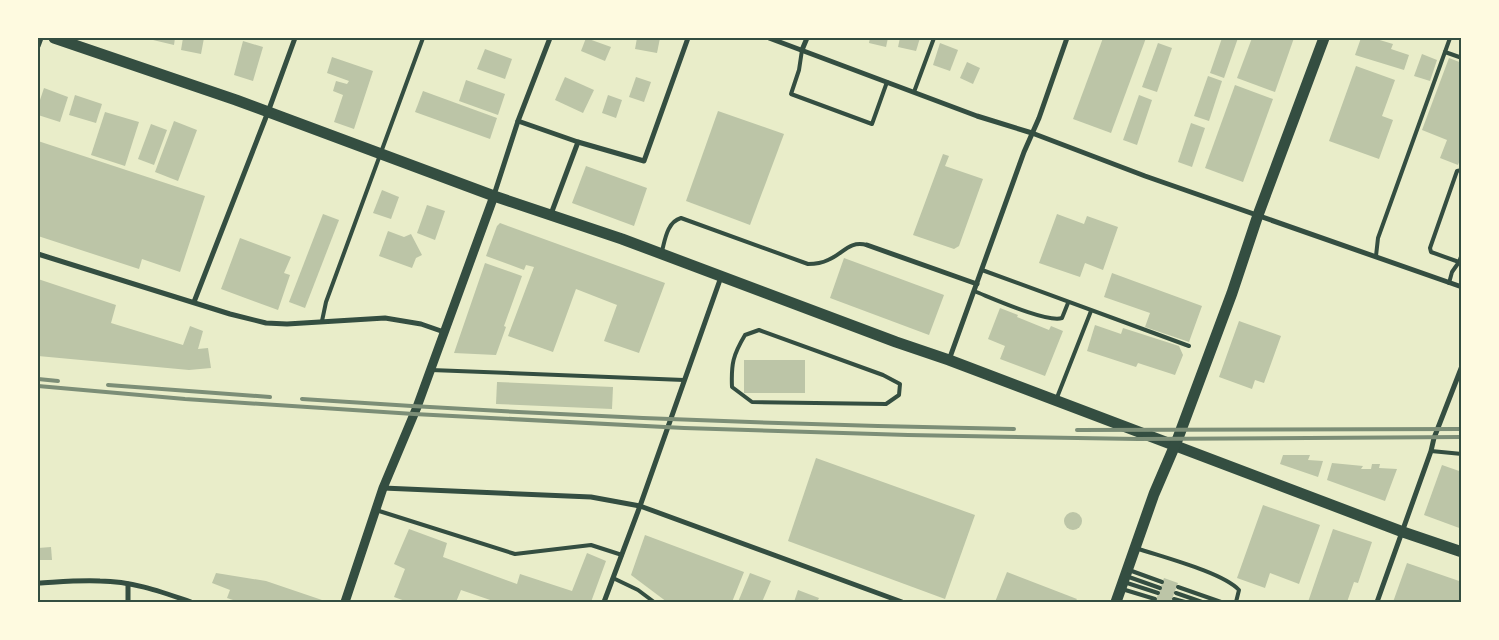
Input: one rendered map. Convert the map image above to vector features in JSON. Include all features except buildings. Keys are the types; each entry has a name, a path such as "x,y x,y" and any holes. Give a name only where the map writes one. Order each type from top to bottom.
{"main road":[{"path":"54,38 268,112 494,196 551,214 661,254 949,360 1403,532 1462,552"},
{"path":"1116,602 1156,487 1175,446 1324,38"}],"street":[{"path":"38,46 41,38"},
{"path":"194,302 295,38"},
{"path":"346,602 383,488 417,407 494,196 518,121 550,38"},
{"path":"518,121 578,142 644,161 688,38"},
{"path":"769,38 977,116 1032,133 1145,176 1462,287"},
{"path":"802,50 807,38"},
{"path":"949,360 1067,38"},
{"path":"551,214 578,142"},
{"path":"867,245 977,284"},
{"path":"38,254 230,314 266,323 287,324 385,318 422,324 444,332"},
{"path":"604,602 721,276"},
{"path":"1377,602 1403,532 1437,429 1462,366"},
{"path":"383,488 591,497 640,506 898,602"},
{"path":"38,583 101,580 149,589 192,602"},
{"path":"128,584 128,602"}],"lane":[{"path":"322,321 326,302 423,38"},
{"path":"914,92 934,38"},
{"path":"1376,256 1378,238 1450,38"},
{"path":"802,50 799,70 791,94 872,124 888,82"},
{"path":"1445,52 1462,58"},
{"path":"1458,262 1431,252 1430,248 1459,171"},
{"path":"661,254 670,226 675,220 681,218 808,264 816,264 828,260 852,245 860,243 867,245"},
{"path":"1449,283 1462,254"},
{"path":"982,270 1189,346"},
{"path":"974,291 1037,315 1057,320 1062,318 1068,303"},
{"path":"1055,400 1091,311"},
{"path":"758,330 772,334 883,375 900,384 899,395 886,404 752,402 732,387 731,368 735,353 745,335 758,330"},
{"path":"430,370 684,380"},
{"path":"1431,450 1462,454"},
{"path":"376,510 515,554 591,544 622,556"},
{"path":"1135,548 1227,581 1239,590 1236,602"},
{"path":"613,578 638,590 654,602"},
{"path":"1124,579 1162,582"},
{"path":"1124,579 1160,588"},
{"path":"1124,579 1158,593"},
{"path":"1124,579 1155,599"},
{"path":"1178,587 1221,602"},
{"path":"1176,594 1202,602"},
{"path":"1174,599 1185,602"}],"railway":[{"path":"38,379 58,381"},
{"path":"108,385 270,397"},
{"path":"38,386 185,399 414,414 684,428 908,435 1138,439 1462,437"},
{"path":"302,399 658,418 1014,429"},
{"path":"1077,430 1462,429"}]}
